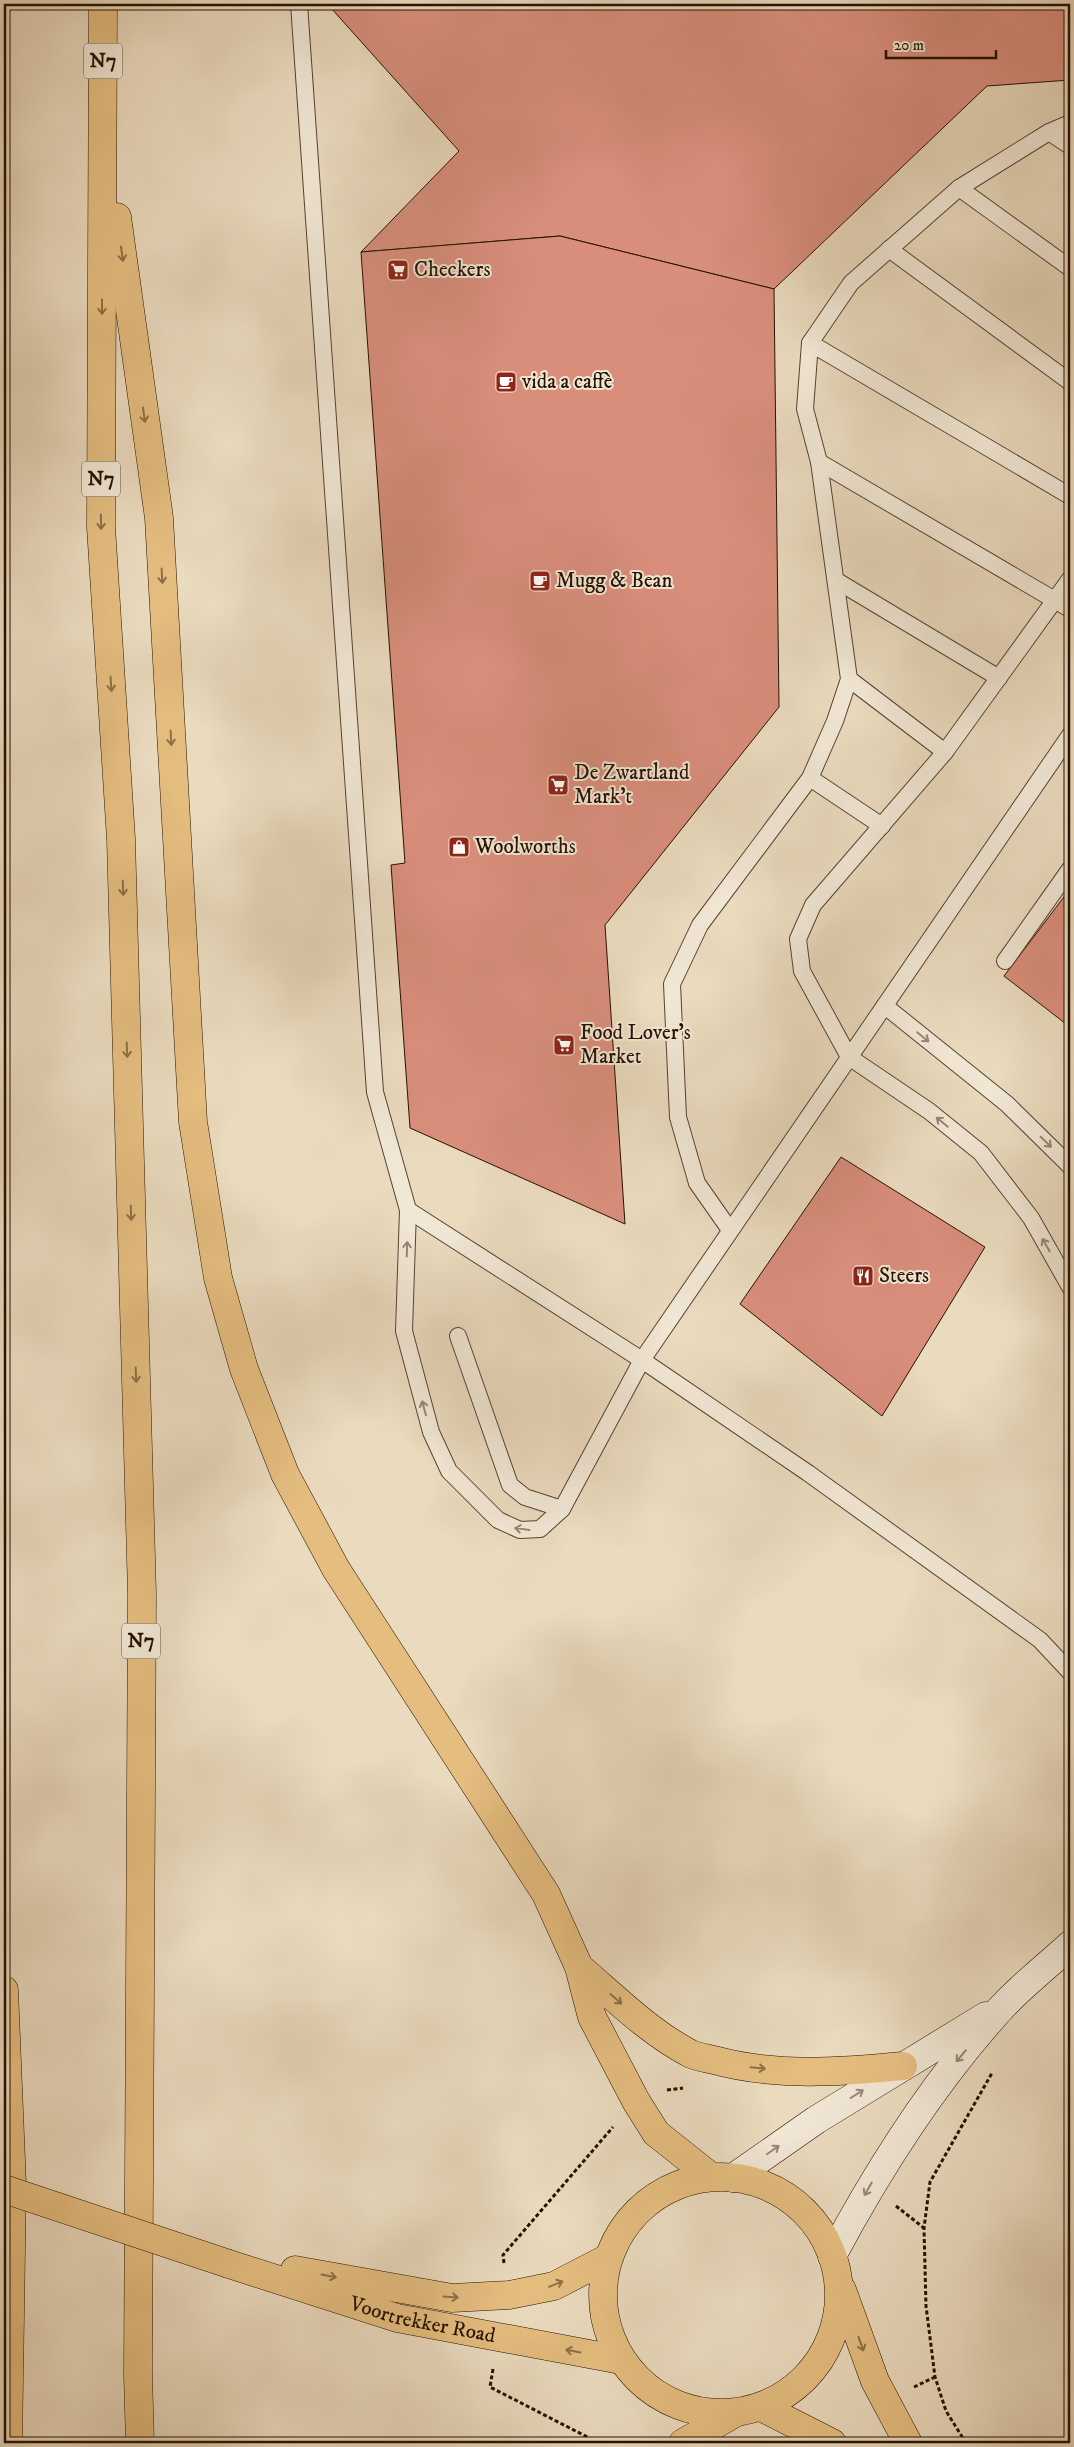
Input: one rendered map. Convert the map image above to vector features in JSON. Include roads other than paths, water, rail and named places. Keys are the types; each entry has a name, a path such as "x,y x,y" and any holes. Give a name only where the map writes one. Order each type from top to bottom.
{"main road":[{"name":"N7","path":"103,4 101,527 121,839 142,1594 138,2375 140,2443"},
{"path":"104,119 158,518 193,1122 218,1278 244,1370 285,1474 336,1569 546,1894 579,1967 592,2017 636,2101 656,2133 721,2177"},
{"path":"579,1967 648,2027 690,2054 737,2066 798,2071 839,2072 903,2066"},
{"path":"4,1990 12,2185 8,2443"},
{"path":"835,2269 838,2308 833,2334 822,2358 792,2390 761,2407 735,2413 709,2413 683,2408 651,2391 637,2380 620,2360 609,2336 603,2310 603,2284 608,2258 620,2234 636,2213 657,2196 679,2182 721,2177 759,2184 790,2200 804,2212 821,2232 835,2269 875,2381 908,2443"},
{"name":"Voortrekker Road","path":"4,2189 397,2318 620,2360"},
{"name":"Voortrekker Road","path":"229,2264 292,2269 452,2298 509,2295 554,2286 608,2258"},
{"path":"761,2407 832,2443"},
{"path":"683,2443 735,2413"}],"street":[{"path":"835,2269 870,2185 936,2085 1004,2006 1070,1945"},
{"path":"721,2177 1004,2006"}],"lane":[{"path":"299,4 375,1092 408,1210 404,1331 430,1432 449,1471 498,1520 520,1530 540,1529 562,1509 642,1360 1070,735"},
{"path":"730,1230 697,1183 678,1117 672,984 700,925 810,778 835,721 849,679 819,462 805,409 810,343 851,283 959,188 1049,132 1070,123"},
{"path":"1049,132 1070,146"},
{"path":"959,188 1070,268"},
{"path":"889,249 1070,382"},
{"path":"810,343 1070,496"},
{"path":"819,462 1070,609"},
{"path":"1070,579 946,752 813,905 798,939 802,971 849,1057 929,1111 981,1153 1030,1218 1070,1287"},
{"path":"837,582 1000,678"},
{"path":"849,679 946,752"},
{"path":"810,778 882,826"},
{"path":"1005,961 1070,869"},
{"path":"885,1006 1007,1104 1070,1166"},
{"path":"408,1210 642,1360 808,1473 1040,1640 1070,1672"},
{"path":"458,1336 510,1485 525,1497 562,1509"}],"place":[{"name":"Checkers","path":"398,270"},
{"name":"vida a caffè","path":"506,382"},
{"name":"Mugg & Bean","path":"540,581"},
{"name":"De Zwartland Mark't","path":"558,785"},
{"name":"Woolworths","path":"459,847"},
{"name":"Food Lover's Market","path":"564,1045"},
{"name":"Steers","path":"863,1276"}]}
